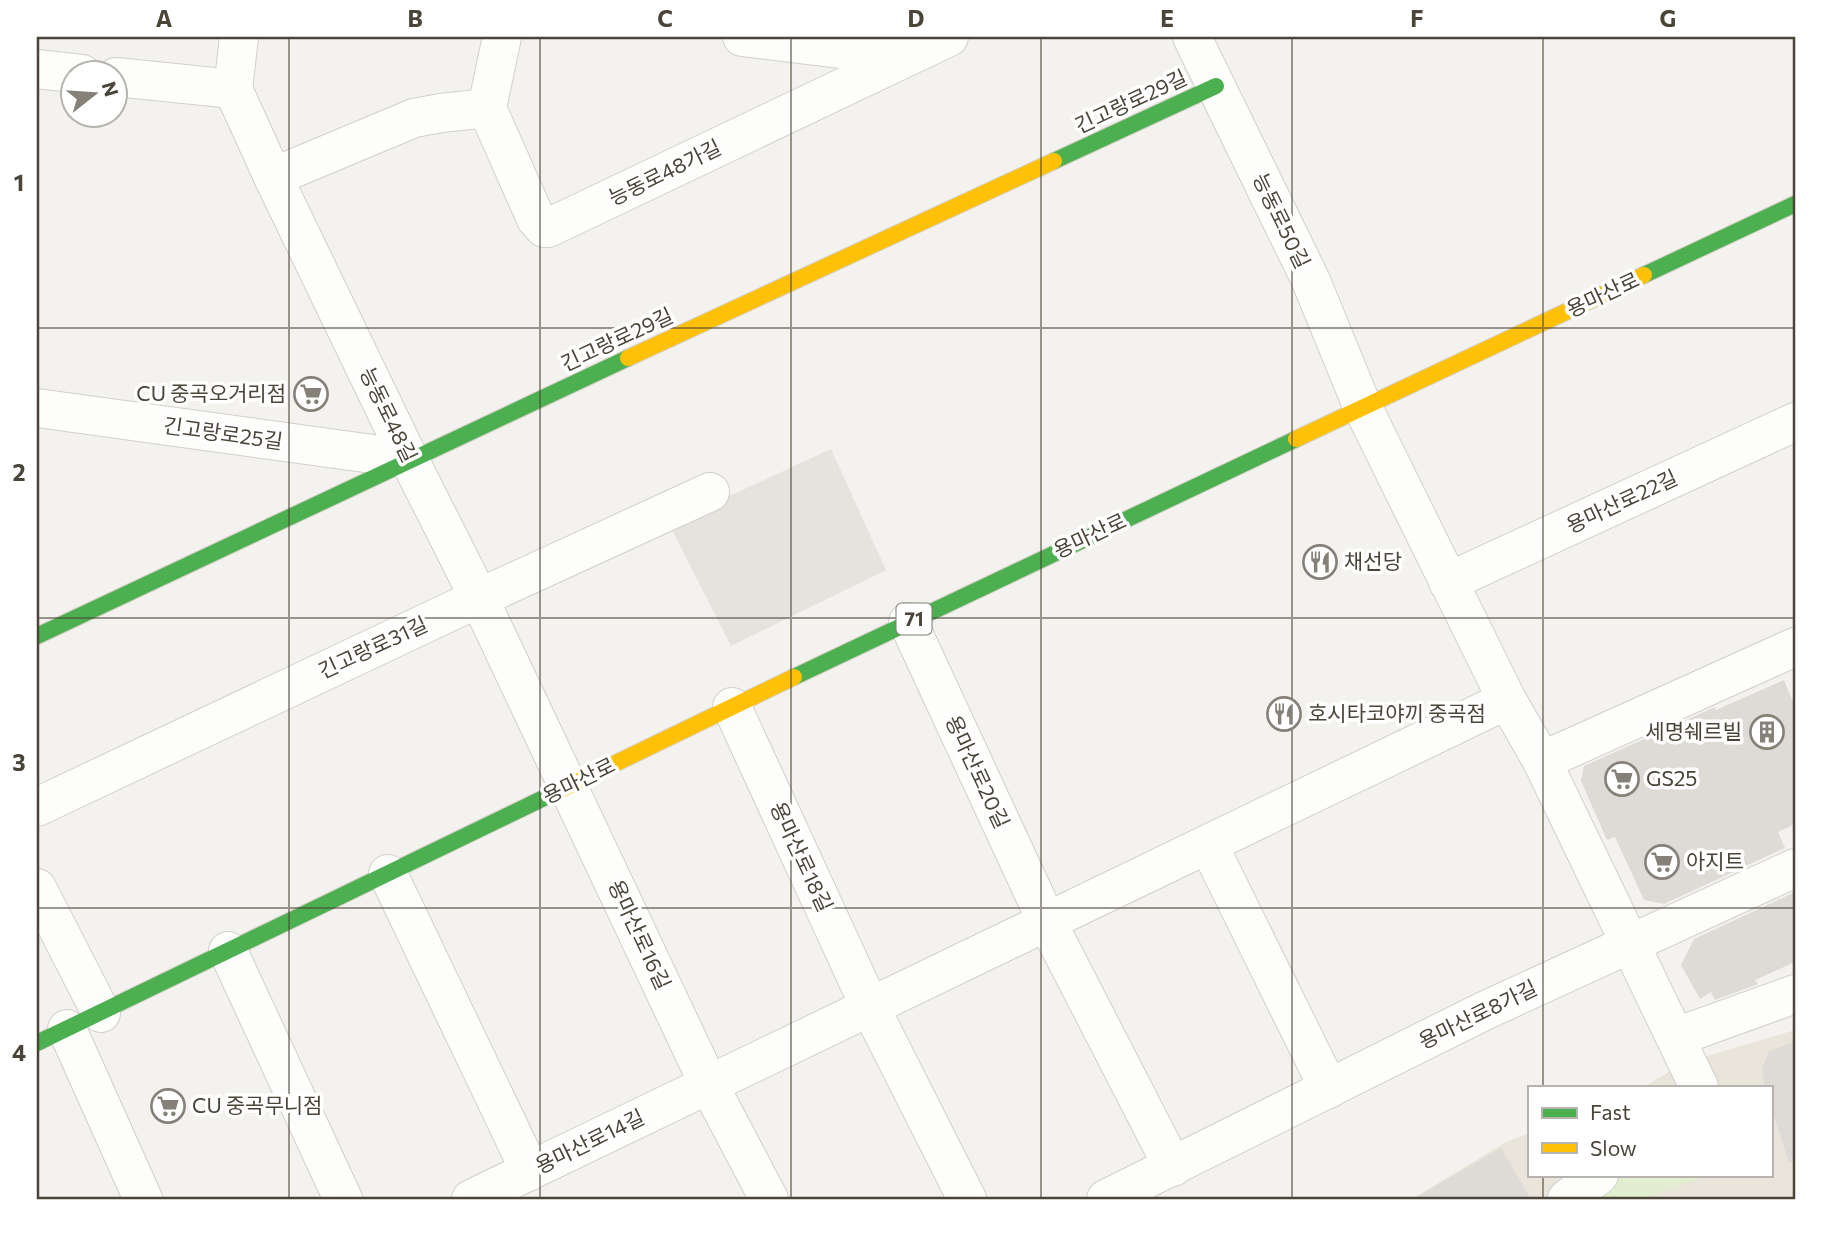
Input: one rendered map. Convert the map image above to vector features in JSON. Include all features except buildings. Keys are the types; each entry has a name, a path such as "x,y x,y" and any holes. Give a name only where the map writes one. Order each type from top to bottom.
{"main road":[{"name":"긴고랑로29길","path":"37,636 409,459 1216,86"},
{"name":"용마산로","path":"52,1036 908,622 1795,204"}],"street":[{"path":"130,78 233,89 239,37"},
{"path":"272,177 414,118 487,108 502,37"},
{"path":"742,37 905,57"},
{"name":"능동로48가길","path":"487,108 536,219 548,229 949,37"},
{"name":"능동로50길","path":"1192,37 1311,281 1363,408"},
{"path":"37,69 60,72"},
{"name":"능동로48길","path":"233,89 272,177 569,786"},
{"path":"1363,408 1507,700 1542,761 1699,1086"},
{"path":"37,430 54,411"},
{"name":"긴고랑로25길","path":"54,411 409,459"},
{"name":"용마산로22길","path":"1448,582 1795,422"},
{"name":"긴고랑로31길","path":"37,807 710,492"},
{"name":"용마산로20길","path":"908,622 1047,922 1173,1167"},
{"path":"1542,761 1795,647"},
{"path":"709,1085 1507,700"},
{"name":"용마산로18길","path":"732,707 870,1007 967,1199"},
{"name":"용마산로16길","path":"569,786 709,1085 769,1199"},
{"path":"1208,844 1329,1089"},
{"path":"1629,943 1795,868"},
{"path":"388,874 530,1171"},
{"path":"37,888 101,1013"},
{"name":"용마산로8가길","path":"1106,1199 1629,943"},
{"path":"228,951 343,1199"},
{"path":"1675,1037 1795,994"},
{"path":"52,1036 143,1199"},
{"name":"용마산로14길","path":"471,1199 709,1085"},
{"path":"1567,1199 1598,1176"}],"shaded area":[{"path":"831,449 886,570 731,646 669,524"},
{"path":"1795,1030 1795,1199 1412,1199 1504,1143 1528,1133 1528,1176 1772,1176 1772,1086 1646,1086 1670,1071 1707,1056"}],"green space":[{"path":"1620,1176 1706,1176 1641,1199 1590,1199"}],"traffic: fast":[{"path":"1054,161 1216,86"},
{"path":"1644,275 1795,204"},
{"path":"37,636 628,358"},
{"path":"794,677 1296,439"},
{"path":"37,1043 552,794"}],"traffic: slow":[{"path":"628,358 1054,161"},
{"path":"1296,439 1644,275"},
{"path":"552,794 794,677"}],"place":[{"name":"CU 중곡오거리점","path":"311,394"},
{"name":"채선당","path":"1320,562"},
{"name":"호시타코야끼 중곡점","path":"1284,714"},
{"name":"세명쉐르빌","path":"1767,732"},
{"name":"GS25","path":"1622,779"},
{"name":"아지트","path":"1662,862"},
{"name":"CU 중곡무니점","path":"168,1106"}]}
